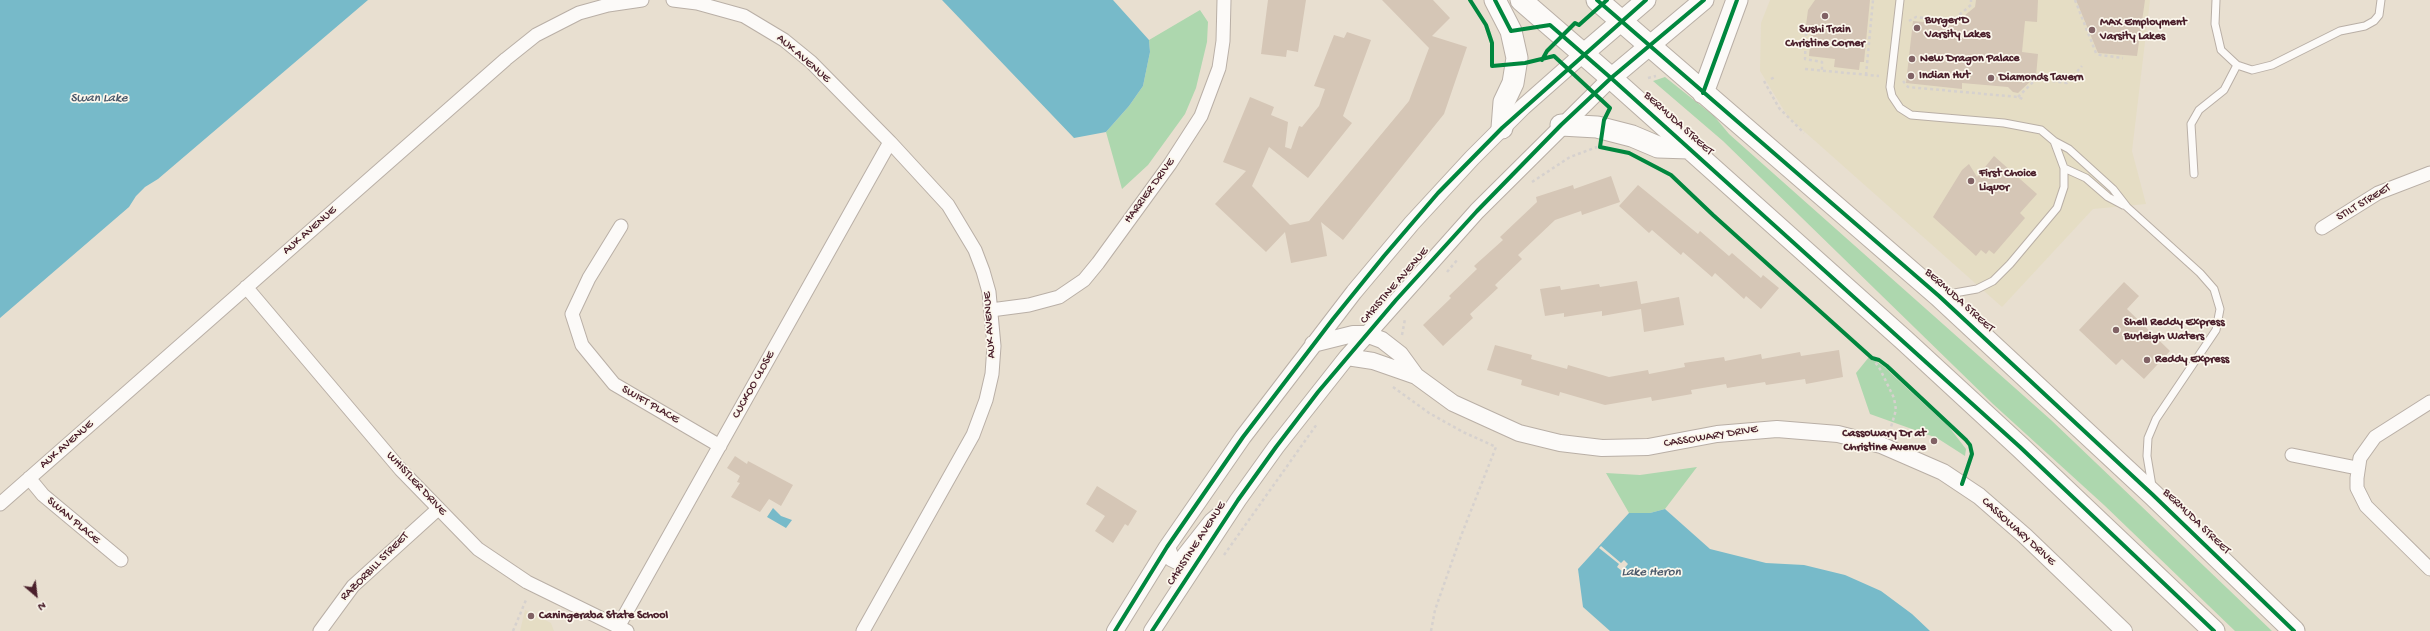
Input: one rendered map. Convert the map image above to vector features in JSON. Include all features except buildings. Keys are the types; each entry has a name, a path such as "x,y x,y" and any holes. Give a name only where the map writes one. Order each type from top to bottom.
{"main road":[{"path":"1495,0 1511,31 1516,58 1513,83 1504,102 1502,128"},
{"name":"BERMUDA STREET","path":"1521,0 1611,78 2020,446 2214,631"},
{"name":"BERMUDA STREET","path":"1597,0 1702,93 1939,296 2153,494 2294,631"},
{"name":"CHRISTINE AVENUE","path":"1583,54 1646,0"},
{"name":"CHRISTINE AVENUE","path":"1611,78 1704,0"},
{"path":"1702,93 1736,0"},
{"path":"1561,125 1601,138 1632,136 1658,147 1689,148"}],"street":[{"name":"AUK AVENUE","path":"0,504 506,59 536,35 579,13 608,5 642,0"},
{"name":"AUK AVENUE","path":"673,0 697,4 744,16 784,40 811,62 890,142 948,205 962,226 975,250 983,270 991,310 994,346 992,374 986,400 972,435 863,631"},
{"name":"HARRIER DRIVE","path":"991,310 1030,305 1059,297 1084,280 1098,263 1170,164 1201,116 1219,68 1224,0"},
{"name":"CHRISTINE AVENUE","path":"1115,631 1167,547 1243,437 1313,344 1412,223 1502,128 1583,54"},
{"name":"CHRISTINE AVENUE","path":"1152,631 1238,500 1276,447 1366,334 1477,210 1561,125 1611,78"},
{"name":"CUCKOO CLOSE","path":"623,629 720,446 890,142"},
{"name":"STILT STREET","path":"2322,228 2378,192 2430,173"},
{"name":"SWIFT PLACE","path":"621,226 589,278 572,314 582,345 614,384 720,446"},
{"name":"WHISTLER DRIVE","path":"246,287 401,470 478,548 527,582 623,629"},
{"name":"CHRISTINE AVENUE","path":"1313,344 1333,340 1346,335 1366,334"},
{"name":"CASSOWARY DRIVE","path":"1366,334 1388,344 1400,354 1416,376"},
{"name":"CASSOWARY DRIVE","path":"1347,357 1373,361 1416,376 1453,403 1471,412 1519,433 1560,443 1602,448 1648,447 1737,431 1790,429 1838,434 1888,448 1943,472 1979,496 2025,536 2124,631"},
{"path":"2430,402 2375,437 2360,458 2357,468 2358,488 2366,506 2430,570"},
{"path":"2292,455 2357,468"},
{"name":"SWAN PLACE","path":"29,478 43,495 121,560"},
{"path":"1167,547 1170,558 1177,561 1182,559 1212,521 1238,500"},
{"name":"RAZORBILL STREET","path":"320,631 353,586 438,509"}],"lane":[{"path":"1900,0 1890,87 1892,96 1900,108 1911,114 1919,116 2028,126 2041,130 2054,141 2069,149 2113,190 2127,207 2208,282 2218,298 2220,309 2216,330 2150,430 2146,447 2153,494"},
{"path":"2216,0 2216,38 2221,50 2236,65 2242,68 2262,69 2329,35 2365,26 2379,15 2381,0"},
{"path":"2194,174 2191,124 2198,110 2224,90 2236,65"},
{"path":"1939,296 1985,286 2010,264 2057,208 2064,186 2064,168 2054,141"},
{"path":"2064,168 2086,178 2108,197 2127,207"}],"path":[{"path":"1866,75 1873,0"},
{"path":"1908,28 1909,21 1916,17 1952,21 1971,5 1971,0"},
{"path":"2075,0 2096,53 2100,55 2123,58"},
{"path":"1806,33 1805,59 1822,62 1822,71"},
{"path":"2018,97 2036,79 2068,83 2082,66"},
{"path":"1806,69 1880,76"},
{"path":"1771,79 1775,78"},
{"path":"1904,78 1903,82 1908,87 2018,97 2025,100"},
{"path":"1764,81 1779,108 1804,133"},
{"path":"1525,186 1601,138"},
{"path":"1444,275 1459,258"},
{"path":"1402,337 1403,321 1407,316"},
{"path":"1867,353 1880,369 1894,398 1896,410 1891,427"},
{"path":"1872,358 1883,363"},
{"path":"1391,385 1429,413 1463,432 1496,447 1461,536 1435,610 1431,631"},
{"path":"1222,558 1322,417"},
{"path":"513,631 526,600"}],"shaded area":[{"path":"1770,0 2150,0 2132,151 2146,204 2093,209 2002,307 1788,117 1760,71 1761,23"},
{"name":"Caningeraba State School","path":"525,610 551,623 554,631 520,631"}],"green space":[{"path":"1200,10 1208,22 1207,42 1196,88 1185,114 1148,165 1122,189 1106,132 1129,106 1143,86 1150,52 1149,40"},
{"path":"1665,77 1714,116 1729,134 2051,420 2272,631 2235,631 2104,505 1993,404 1723,141 1653,81"},
{"path":"1869,357 1883,366 1949,427 1966,449 1965,456 1937,438 1870,414 1856,373"},
{"path":"1697,467 1665,509 1650,513 1629,513 1606,473 1640,475"}],"water":[{"name":"Swan Lake","path":"0,0 368,0 158,179 145,187 136,196 129,207 0,318"},
{"path":"942,0 1113,0 1149,40 1150,52 1143,86 1129,106 1106,132 1074,138"},
{"path":"773,508 781,516 792,520 786,528 767,517"},
{"name":"Lake Heron","path":"1665,509 1710,549 1766,563 1804,565 1845,575 1881,591 1912,614 1930,631 1610,631 1583,607 1578,569 1629,513 1650,513"}],"pier":[{"path":"1601,546 1621,563 1624,560 1628,564 1622,571 1617,567 1619,564 1599,548"}],"cycle path":[{"path":"1470,0 1486,25 1492,43 1492,66 1525,63 1554,56 1610,108 1604,120 1600,147 1629,153 1671,175 1713,215 1872,358 1879,360 1887,366 1966,440 1970,445 1972,454 1962,484"},
{"path":"1495,0 1511,31 1550,25 1611,78 2020,447 2214,631"},
{"path":"1597,0 1939,296 2153,495 2294,631"},
{"path":"1542,60 1547,51 1575,23 1579,25 1607,0"},
{"path":"1115,631 1167,547 1243,437 1333,319 1384,256 1438,193 1502,128 1646,0"},
{"path":"1152,631 1238,500 1276,447 1318,392 1396,300 1477,211 1561,125 1611,78 1704,0"},
{"path":"1703,93 1737,0"}],"place":[{"name":"Sushi Train Christine Corner","path":"1825,16"},
{"name":"Burger'D Varsity Lakes","path":"1917,28"},
{"name":"MAX Employment Varsity Lakes","path":"2092,30"},
{"name":"New Dragon Palace","path":"1912,59"},
{"name":"Indian Hut","path":"1911,76"},
{"name":"Diamonds Tavern","path":"1991,78"},
{"name":"First Choice Liquor","path":"1971,181"},
{"name":"Shell Reddy Express Burleigh Waters","path":"2116,330"},
{"name":"Reddy Express","path":"2147,360"},
{"name":"Cassowary Dr at Christine Avenue","path":"1934,441"},
{"name":"Caningeraba State School","path":"531,616"}]}
